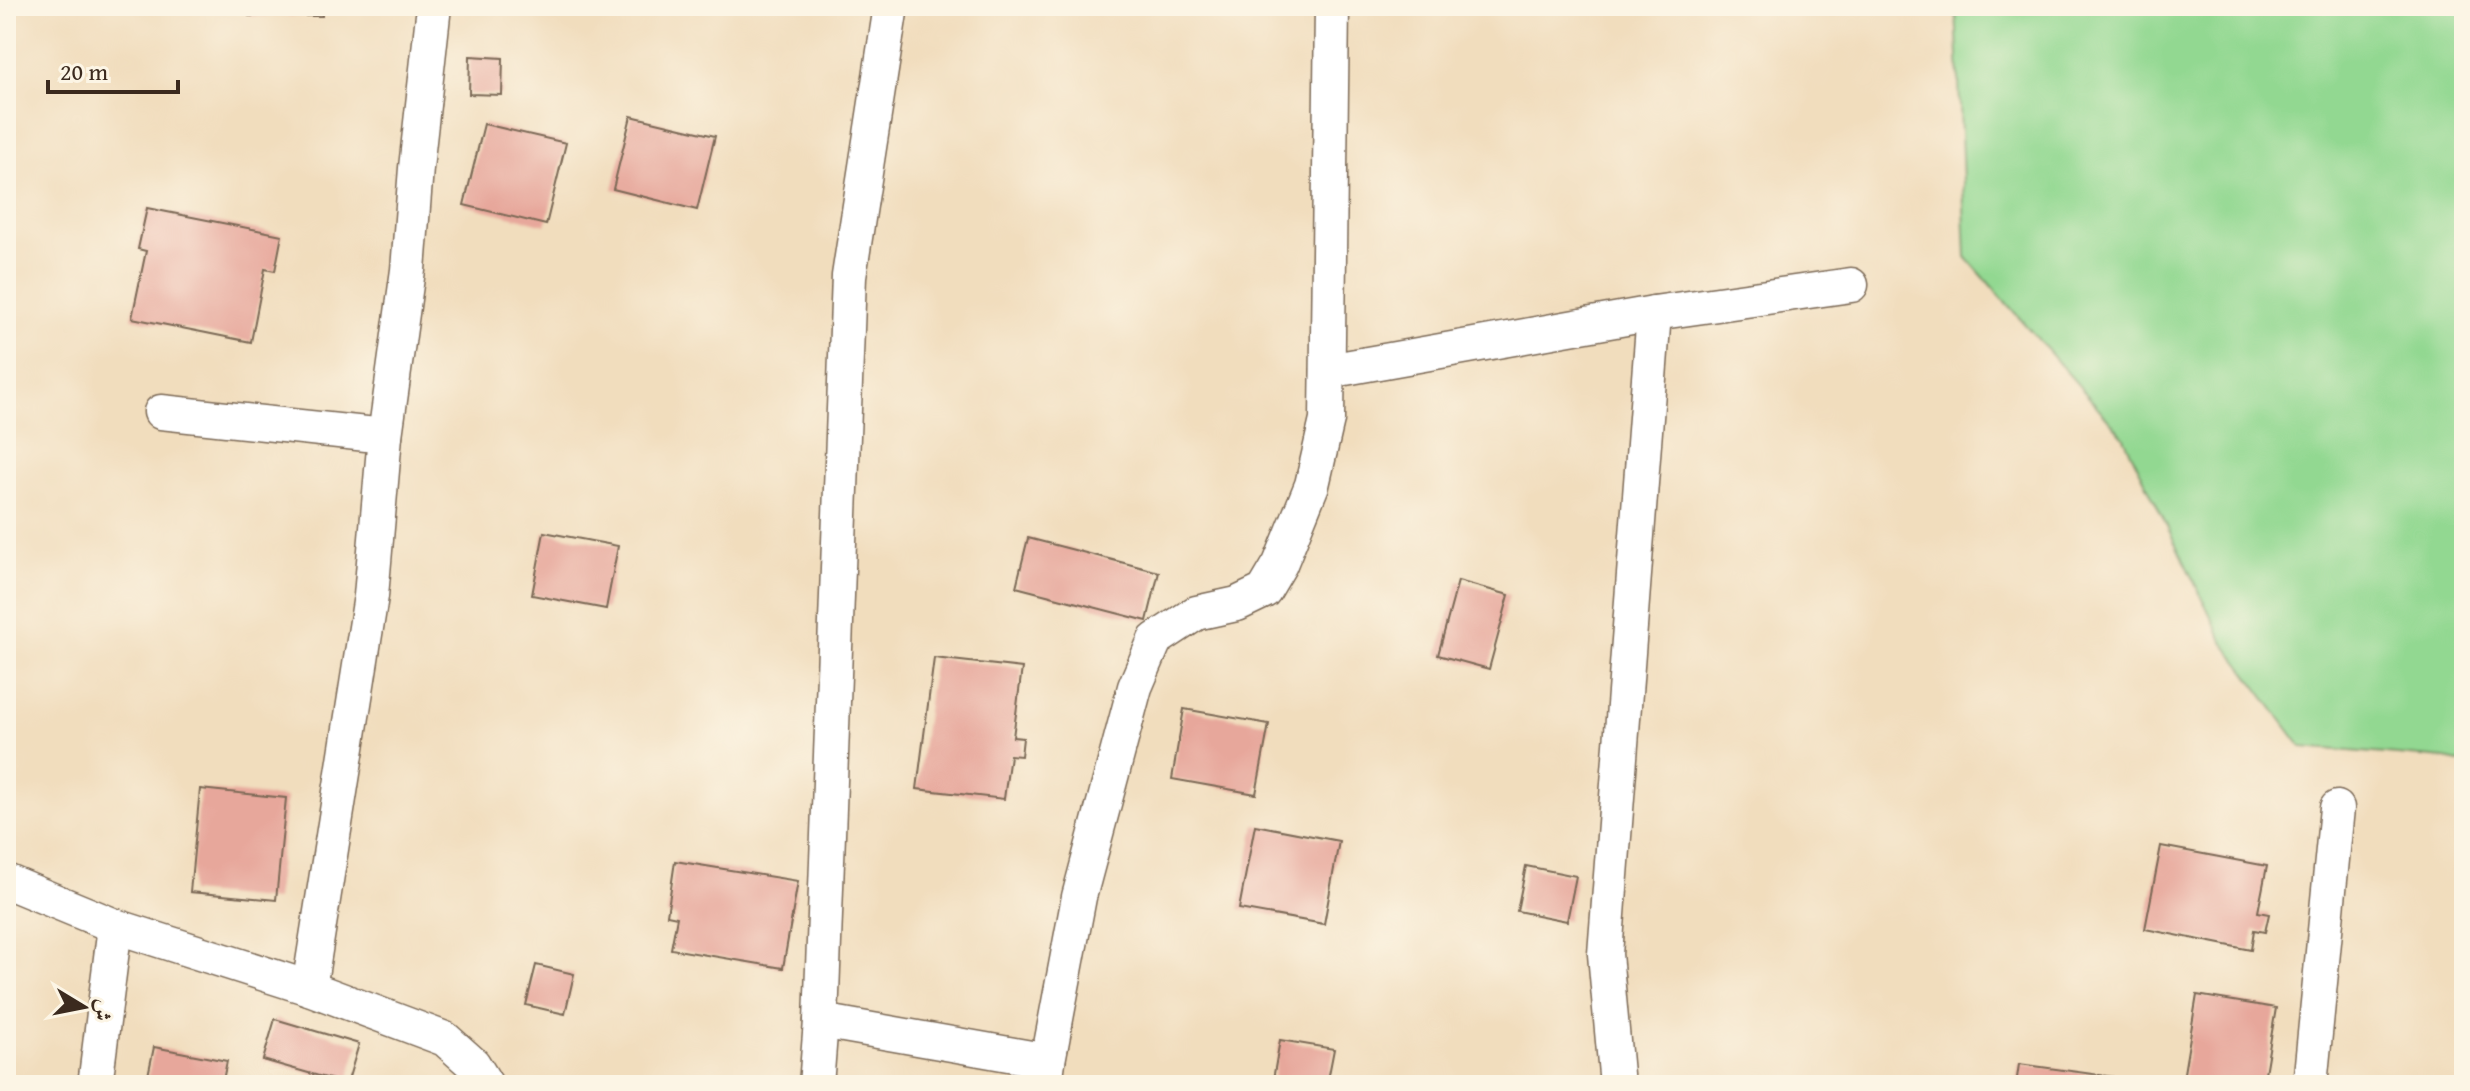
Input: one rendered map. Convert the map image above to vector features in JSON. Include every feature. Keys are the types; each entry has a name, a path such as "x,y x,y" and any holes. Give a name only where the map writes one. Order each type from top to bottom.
{"street":[{"path":"309,988 371,596 385,436 408,270 434,6"},
{"path":"816,1085 849,276 891,6"},
{"path":"821,1021 1047,1073 1079,897 1135,687 1155,640 1196,613 1237,604 1264,591 1280,564 1312,485 1327,420 1332,6"},
{"path":"1328,371 1654,313 1851,285"},
{"path":"1617,1085 1605,954 1654,313"},
{"path":"161,412 385,436"},
{"path":"2310,1085 2337,808"},
{"path":"6,881 115,926 309,988 445,1039 473,1064 486,1085"},
{"path":"95,1085 115,926"}],"green space":[{"path":"1956,6 2464,6 2464,763 2302,747 2224,643 2123,436 1966,257"}],"building":[{"path":"249,6 322,6 322,16 249,16"},
{"path":"470,56 503,58 502,95 469,94"},
{"path":"631,116 715,136 697,210 613,189"},
{"path":"484,124 566,143 546,225 464,205"},
{"path":"147,208 282,235 275,271 265,269 251,342 132,318 146,251 138,249"},
{"path":"544,532 618,546 606,609 532,595"},
{"path":"1028,538 1159,572 1147,621 1016,587"},
{"path":"1458,581 1509,595 1489,669 1438,655"},
{"path":"934,658 1022,668 1013,737 1023,738 1021,756 1010,755 1004,799 917,789"},
{"path":"1184,709 1269,724 1256,794 1172,779"},
{"path":"200,789 286,798 276,900 190,892"},
{"path":"1255,825 1339,841 1324,924 1239,909"},
{"path":"2161,846 2267,866 2258,912 2269,914 2265,932 2254,930 2251,950 2145,929"},
{"path":"675,861 798,881 783,968 671,949 677,917 667,915"},
{"path":"1526,866 1576,876 1567,921 1517,911"},
{"path":"536,965 574,974 565,1014 526,1005"},
{"path":"2197,995 2276,1008 2263,1085 2182,1085"},
{"path":"275,1019 359,1044 347,1084 263,1060"},
{"path":"1280,1040 1334,1049 1327,1085 1272,1085"},
{"path":"154,1047 227,1061 222,1085 146,1085"},
{"path":"2019,1064 2115,1077 2114,1085 2016,1085"}]}
